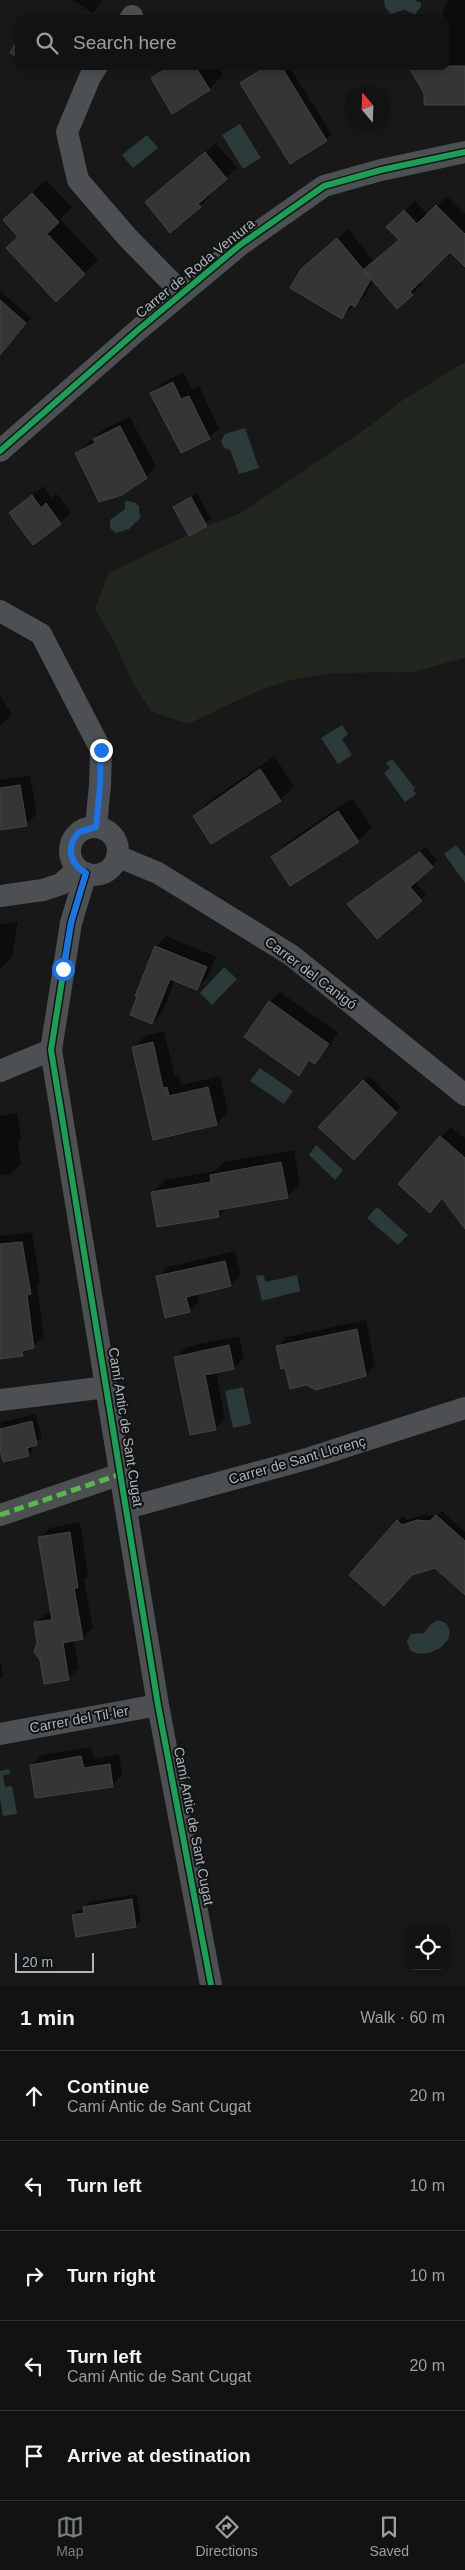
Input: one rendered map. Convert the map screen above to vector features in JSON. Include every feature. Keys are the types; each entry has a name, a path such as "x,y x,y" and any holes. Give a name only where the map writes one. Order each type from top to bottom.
{"street":[{"path":"94,70 67,132 78,180 128,238 182,293"},
{"name":"Carrer de Roda Ventura","path":"0,451 240,245 324,186 381,170 465,152"},
{"path":"0,611 40,634 101,750 96,827"},
{"path":"0,896 43,890 61,884 82,871 104,873 114,864 117,856 118,847 112,835 96,827 83,830 73,840 71,857 82,871"},
{"name":"Carrer del Canigó","path":"117,856 158,873 291,955 465,1095"},
{"name":"Camí Antic de Sant Cugat","path":"82,871 71,923 51,1050 158,1705 212,1985"},
{"path":"0,1071 51,1050"},
{"path":"0,1400 107,1387"},
{"name":"Carrer de Sant Llorenç","path":"126,1508 310,1458 465,1408"},
{"path":"0,1515 121,1474"},
{"name":"Carrer del Til·ler","path":"0,1734 158,1705"}],"shaded area":[{"path":"384,0 414,0 421,3 421,7 415,14 404,10 391,14 385,7"},
{"path":"15,43 15,57 9,53"},
{"path":"240,124 261,158 243,169 222,135"},
{"path":"147,135 158,148 133,168 122,155"},
{"path":"465,362 465,658 412,672 331,673 291,680 255,692 188,724 151,711 132,682 114,641 95,609 109,573 202,528 241,513 371,425 400,402"},
{"path":"245,428 259,468 239,474 230,450 224,448 221,441 225,434"},
{"path":"125,501 134,502 139,506 140,518 129,529 116,533 110,528 110,520 125,509"},
{"path":"342,725 348,734 342,739 352,755 338,764 321,738"},
{"path":"392,759 415,788 413,790 416,794 405,802 384,773 390,768 386,763"},
{"path":"456,845 465,856 465,883 444,854"},
{"path":"224,967 237,979 212,1005 200,993"},
{"path":"260,1068 293,1091 284,1104 250,1081"},
{"path":"316,1145 343,1170 335,1180 309,1155"},
{"path":"377,1207 408,1235 398,1245 367,1218"},
{"path":"263,1275 266,1282 297,1275 300,1291 262,1301 256,1276"},
{"path":"243,1387 251,1424 233,1428 225,1391"},
{"path":"438,1620 446,1623 449,1630 449,1637 445,1643 432,1652 424,1654 410,1650 407,1641 411,1634 424,1633 431,1624"},
{"path":"9,1769 10,1774 3,1775 5,1787 12,1786 17,1814 3,1816 0,1799 0,1771"}],"building":[{"path":"450,66 465,66 465,105 424,105 424,93 410,70 450,70"},
{"path":"164,70 198,70 210,90 172,114 151,78"},
{"path":"261,70 283,70 327,141 290,164 240,83"},
{"path":"205,152 227,179 198,204 201,207 170,233 145,202"},
{"path":"32,193 59,222 47,234 85,274 56,302 6,248 18,237 3,220"},
{"path":"436,205 465,234 465,267 450,252 410,292 413,295 397,309 363,270 399,240 386,227 404,210 417,224"},
{"path":"337,238 371,279 355,307 350,304 342,319 290,288 301,269"},
{"path":"0,300 26,323 0,355"},
{"path":"173,382 181,399 189,396 210,439 181,453 150,393"},
{"path":"120,426 147,478 122,495 99,502 75,453 95,443 93,439"},
{"path":"32,495 41,508 46,503 61,524 33,545 9,513"},
{"path":"191,497 207,526 189,536 173,507"},
{"path":"260,769 281,801 211,844 193,816"},
{"path":"20,785 27,826 0,830 0,788"},
{"path":"338,811 359,842 290,886 271,857"},
{"path":"420,852 433,867 410,887 422,901 377,939 347,904"},
{"path":"155,946 207,967 197,990 170,979 152,1024 130,1015 137,997 135,996"},
{"path":"269,1001 329,1044 315,1064 309,1060 299,1076 244,1037"},
{"path":"153,1042 163,1088 167,1087 169,1096 208,1087 217,1125 153,1140 132,1047"},
{"path":"363,1080 397,1113 354,1160 318,1127"},
{"path":"440,1136 465,1158 465,1229 442,1198 430,1213 398,1184"},
{"path":"281,1162 288,1198 218,1210 219,1217 157,1227 151,1192 211,1182 210,1175"},
{"path":"22,1242 31,1294 27,1295 34,1348 22,1351 23,1356 0,1359 0,1244"},
{"path":"225,1261 231,1286 186,1297 190,1312 165,1318 156,1276"},
{"path":"357,1329 366,1376 316,1390 306,1385 290,1389 285,1368 281,1369 276,1346"},
{"path":"229,1345 234,1369 205,1375 216,1430 190,1435 174,1357"},
{"path":"32,1421 37,1445 27,1448 29,1456 3,1462 0,1450 0,1429"},
{"path":"436,1515 465,1541 465,1595 435,1568 412,1575 384,1606 349,1575 397,1520 402,1525 417,1520 430,1521"},
{"path":"70,1532 78,1588 74,1588 83,1639 63,1643 69,1680 44,1684 40,1660 34,1652 37,1643 34,1622 52,1620 38,1537"},
{"path":"81,1756 84,1768 110,1764 113,1787 35,1798 30,1765"},
{"path":"132,1899 136,1927 76,1937 72,1915 84,1913 83,1907"}],"marked path":[{"path":"0,1515 121,1474"}],"cycle path":[{"path":"0,451 138,330 240,245 324,186 381,170 465,152"},
{"path":"86,873 71,923 51,1050 158,1705 211,1985"}],"route":[{"path":"63,969 71,923 86,873 78,869 72,861 70,848 79,832 87,828 96,827 101,750"}]}
